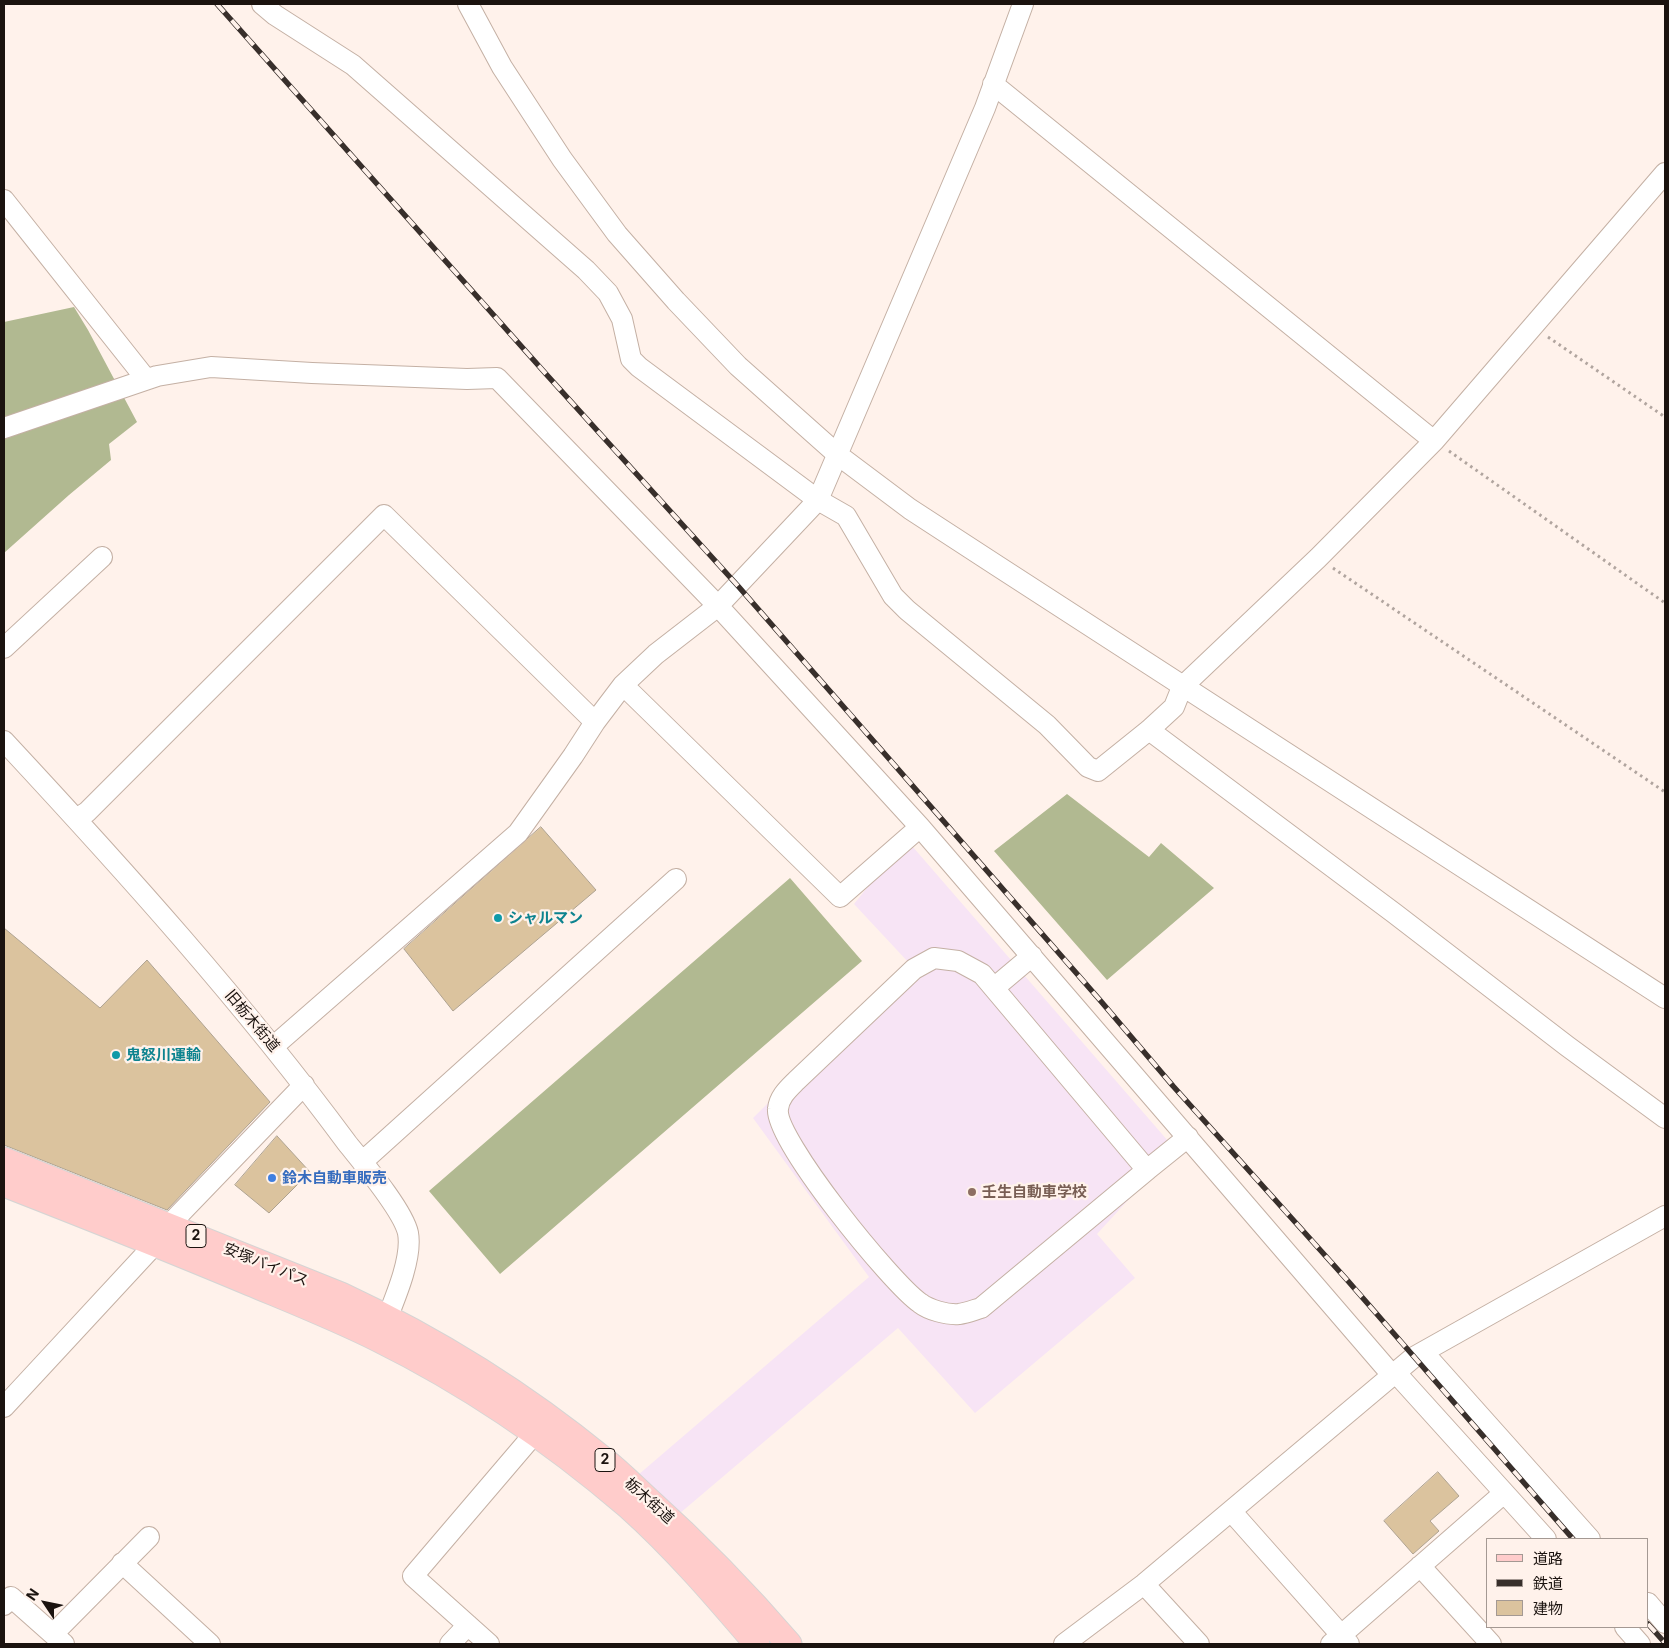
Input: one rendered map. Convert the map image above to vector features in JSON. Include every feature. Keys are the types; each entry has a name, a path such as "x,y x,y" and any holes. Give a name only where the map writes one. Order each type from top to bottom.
{"main road":[{"name":"安塚バイパス","path":"4,1160 162,1234"},
{"name":"安塚バイパス","path":"4,1184 162,1234 341,1295 383,1328"},
{"name":"栃木街道","path":"383,1328 429,1366 535,1433 592,1476 664,1541 711,1591 756,1644"},
{"name":"栃木街道","path":"383,1328 437,1345 494,1380 547,1416 604,1460 695,1542 789,1644"}],"street":[{"path":"262,4 353,66 586,270 608,293 622,319 631,359 639,367 818,500 846,516 893,596 907,610 1047,725 1088,767 1098,771 1149,730 1174,706 1182,687 1318,558 1434,442 1665,173"},
{"path":"468,4 502,67 551,142 617,234 738,366 838,455 910,509 1182,687 1665,998"},
{"path":"274,1046 518,833 573,756 594,722 623,685 656,654 718,606 818,500 985,108 1023,4"},
{"path":"993,84 1434,442"},
{"path":"4,200 146,379"},
{"path":"4,428 146,379 211,367 467,379 497,378 718,606 920,827 1394,1374 1545,1538"},
{"path":"76,819 88,812 384,515 594,722"},
{"path":"4,648 102,557"},
{"path":"623,685 840,897 920,827"},
{"path":"1149,730 1665,1118"},
{"name":"旧栃木街道","path":"4,741 151,902 274,1046 392,1203 408,1233 409,1247 406,1265 383,1328"},
{"path":"362,1162 676,880"},
{"path":"994,988 1032,956"},
{"path":"1147,1170 982,974 958,961 934,958 914,969 796,1080 782,1097 778,1110 784,1131 806,1168 875,1257 920,1303 939,1312 959,1314 981,1308 1188,1137"},
{"path":"4,1407 162,1234 304,1085"},
{"path":"1065,1644 1144,1584 1414,1357 1665,1216"},
{"path":"1423,1352 1589,1538"},
{"path":"489,1644 413,1576 535,1433"},
{"path":"1231,1511 1340,1641 1420,1566 1504,1493"},
{"path":"4,1605 11,1597 59,1639 122,1564 149,1536"},
{"path":"122,1564 210,1644"},
{"path":"1420,1566 1491,1644"},
{"path":"1144,1584 1199,1644"},
{"path":"1649,1604 1665,1623"},
{"path":"450,1644 468,1625"},
{"path":"1626,1628 1640,1644"}],"path":[{"path":"1533,327 1665,418"},
{"path":"1434,442 1665,603"},
{"path":"1318,558 1665,792"}],"shaded area":[{"name":"壬生自動車学校","path":"906,839 1175,1149 1097,1234 1135,1278 975,1413 898,1328 679,1514 638,1475 869,1277 753,1118 909,963 854,904"}],"green space":[{"path":"74,307 137,422 109,444 111,460 4,553 4,322"},
{"path":"1067,794 1149,857 1161,843 1214,888 1107,980 994,851"},
{"path":"790,878 862,961 500,1274 429,1191"}],"building":[{"name":"シャルマン","path":"541,827 596,890 453,1011 404,949"},
{"name":"鬼怒川運輸","path":"4,928 100,1008 147,960 270,1102 167,1210 4,1145"},
{"name":"鈴木自動車販売","path":"277,1136 310,1172 269,1213 235,1185"},
{"path":"1438,1472 1459,1496 1430,1521 1439,1531 1413,1554 1384,1521"}],"railway":[{"path":"217,4 546,374 738,586 1173,1086 1348,1281 1572,1538"},
{"path":"1649,1625 1665,1643"}],"place":[{"name":"シャルマン","path":"498,918"},
{"name":"鬼怒川運輸","path":"116,1055"},
{"name":"鈴木自動車販売","path":"272,1178"},
{"name":"壬生自動車学校","path":"972,1192"}]}
